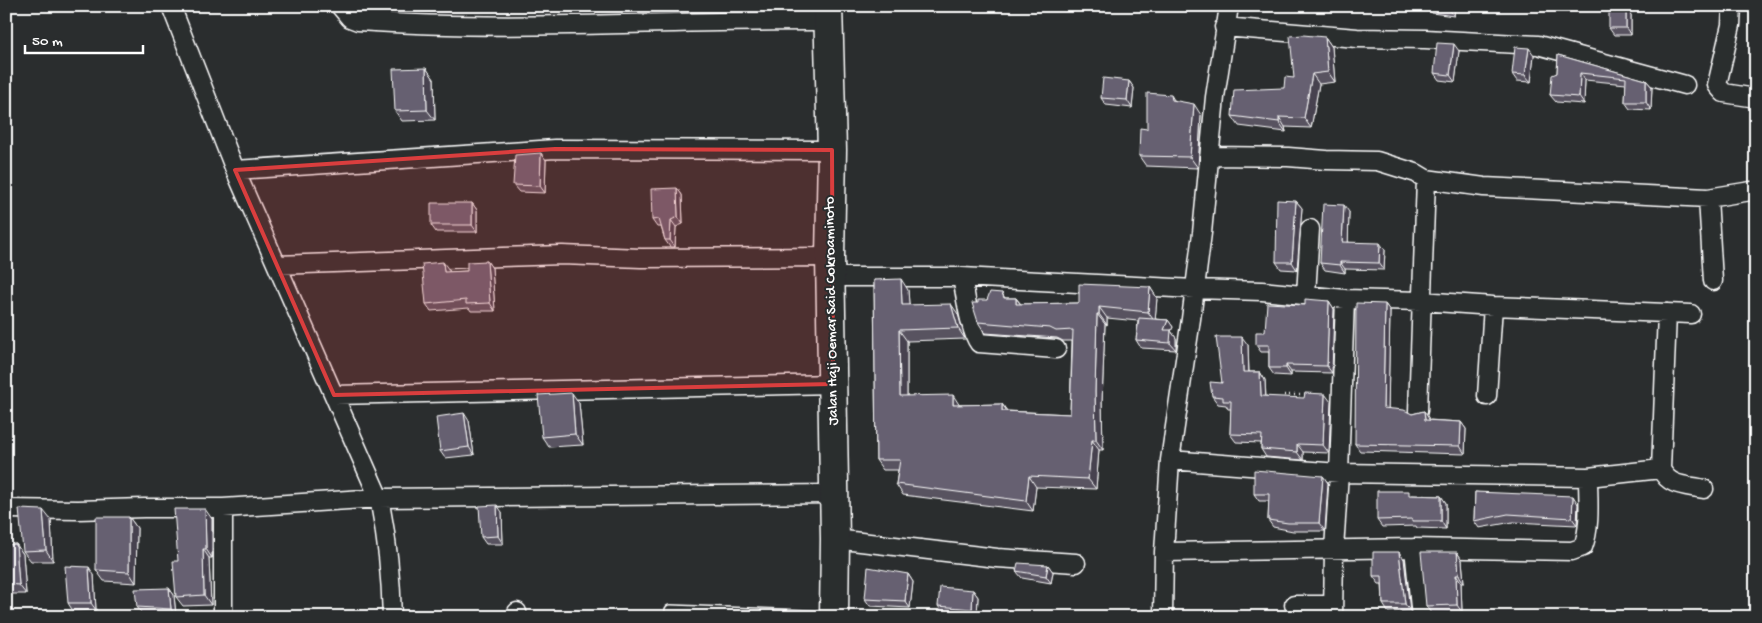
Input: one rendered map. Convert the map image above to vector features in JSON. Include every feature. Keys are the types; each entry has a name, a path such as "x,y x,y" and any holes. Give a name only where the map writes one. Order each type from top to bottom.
{"highway":[{"name":"Jalan Haji Oemar Said Cokroaminoto","path":"828,14 832,150 830,267 835,539 834,616"}],"street":[{"path":"171,6 235,170 379,498 385,527 392,587 392,617"},
{"path":"340,6 350,18 358,21 423,25 746,21 828,14"},
{"path":"1164,617 1164,552 1170,460 1194,289 1224,27 1229,6"},
{"path":"1732,6 1731,25 1717,86 1724,92 1756,98"},
{"path":"1224,27 1357,38 1425,38 1538,45 1685,85"},
{"path":"235,170 555,149 832,150"},
{"path":"1209,156 1288,156 1326,160 1377,161 1416,173 1426,179 1484,187 1708,198 1751,191 1756,192"},
{"path":"1418,411 1426,179"},
{"path":"1708,198 1712,281"},
{"path":"1306,295 1310,229"},
{"path":"277,265 562,255 651,258 830,267 962,277 1262,291 1345,299 1691,314"},
{"path":"962,277 974,331 979,343 1056,349"},
{"path":"1294,605 1333,611 1345,299"},
{"path":"1487,396 1493,306"},
{"path":"1667,313 1661,469 1664,477 1671,483 1704,489"},
{"path":"334,395 833,384"},
{"path":"1170,460 1339,473 1588,477 1661,469"},
{"path":"1164,552 1414,548 1572,551 1583,547 1586,540 1588,477"},
{"path":"6,509 223,508 379,498 834,494"},
{"path":"223,508 223,617"},
{"path":"835,539 997,558 1076,563"},
{"path":"1414,548 1421,617"}],"lane":[{"path":"670,610 834,616"}],"path":[{"path":"1284,395 1340,396"}],"highlighted area":[{"path":"555,149 832,150 833,384 334,395 235,170"}],"building":[{"path":"1429,6 1449,6 1449,9"},
{"path":"1609,8 1626,8 1626,28 1609,28"},
{"path":"1290,36 1325,37 1328,72 1312,74 1304,118 1279,117 1279,122 1232,116 1234,90 1284,88 1285,77 1294,78"},
{"path":"1437,43 1454,44 1450,75 1434,73"},
{"path":"1515,47 1529,48 1525,75 1512,74"},
{"path":"1558,55 1646,80 1646,102 1625,102 1626,78 1580,73 1579,97 1550,95 1552,75 1557,73"},
{"path":"426,68 427,110 395,111 393,69"},
{"path":"1103,78 1129,81 1127,100 1101,98"},
{"path":"1147,93 1171,95 1172,100 1194,104 1190,157 1139,156 1140,128 1147,129"},
{"path":"541,153 540,186 513,185 515,155"},
{"path":"677,188 678,217 671,220 670,240 665,240 659,219 652,220 651,189"},
{"path":"1277,200 1296,201 1292,262 1276,262"},
{"path":"431,203 472,203 472,225 431,225"},
{"path":"1323,204 1344,205 1342,242 1380,243 1379,263 1340,262 1340,265 1320,263"},
{"path":"487,261 490,303 466,304 466,300 426,304 422,264 443,262 444,272 467,271 467,262"},
{"path":"901,279 902,305 951,304 958,328 899,330 900,396 953,395 953,405 1002,404 1002,411 1070,414 1073,330 1056,331 1050,328 978,322 972,303 978,303 978,300 987,300 990,292 1002,293 1004,298 1016,298 1016,304 1079,303 1079,284 1150,287 1148,312 1099,307 1099,314 1097,314 1095,392 1096,440 1092,440 1088,479 1029,476 1026,501 896,484 900,460 876,460 874,280"},
{"path":"1305,299 1329,301 1327,366 1286,365 1286,368 1269,368 1269,345 1256,345 1256,332 1265,332 1267,303 1305,305"},
{"path":"1356,303 1385,304 1383,408 1404,410 1412,414 1424,411 1425,420 1461,422 1460,446 1355,444"},
{"path":"1139,318 1168,320 1164,330 1171,330 1170,343 1136,340"},
{"path":"1216,337 1242,337 1243,372 1260,372 1261,396 1304,398 1305,393 1325,394 1323,445 1297,444 1297,452 1261,449 1262,435 1230,434 1231,401 1223,401 1223,397 1212,396 1210,382 1222,383"},
{"path":"572,393 575,434 542,437 538,395"},
{"path":"464,413 469,447 440,451 436,417"},
{"path":"1254,470 1323,476 1319,523 1288,523 1268,520 1269,494 1254,494"},
{"path":"1377,491 1409,491 1409,495 1441,496 1441,521 1412,521 1412,519 1377,520"},
{"path":"1475,492 1573,496 1572,518 1508,514 1474,521"},
{"path":"497,505 498,536 481,537 479,506"},
{"path":"19,509 43,510 46,550 23,551"},
{"path":"174,509 205,509 206,549 203,549 204,595 176,597 173,561 178,561"},
{"path":"96,517 129,517 129,572 96,570"},
{"path":"16,544 19,585 6,584 6,545"},
{"path":"1373,552 1399,552 1405,604 1383,604 1382,576 1373,576"},
{"path":"1421,552 1457,552 1459,575 1456,575 1457,605 1426,606"},
{"path":"1018,563 1048,565 1046,576 1016,571"},
{"path":"65,566 89,567 91,603 68,603"},
{"path":"868,567 908,574 905,601 865,599"},
{"path":"940,587 973,590 972,609 938,606"},
{"path":"169,588 171,609 137,607 135,589"}]}
